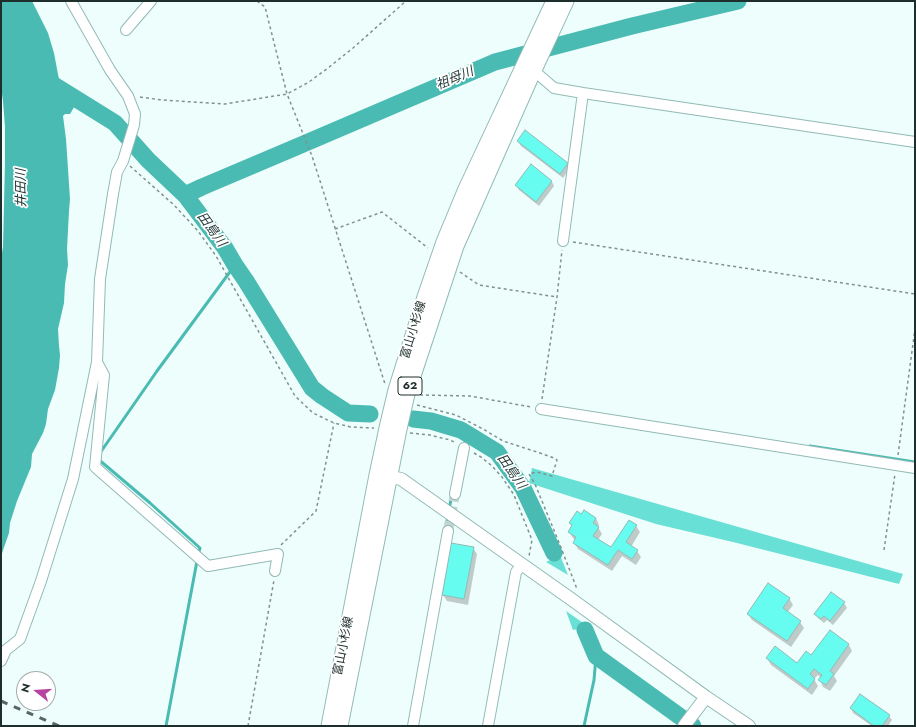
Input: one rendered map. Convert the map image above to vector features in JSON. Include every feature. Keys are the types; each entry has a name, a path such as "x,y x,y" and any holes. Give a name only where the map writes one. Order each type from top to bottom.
{"main road":[{"name":"富山小杉線","path":"329,726 383,476 398,432 406,399 456,246 531,67 534,43 554,1"},
{"name":"富山小杉線","path":"340,726 383,476 396,390 424,297 466,189 548,38 566,1"}],"street":[{"path":"1,661 6,650 20,639 41,581 73,479 97,362 100,279 112,194 117,172 123,161 135,120 135,114 128,96 110,70 71,1"},
{"path":"126,30 151,1"},
{"path":"531,67 554,88 915,142"},
{"path":"563,241 583,93"},
{"path":"97,362 104,375 96,468 208,566 278,554 275,571"},
{"path":"541,409 915,468"},
{"path":"455,494 464,448"},
{"path":"383,476 401,479 571,599 706,697 749,726"},
{"path":"413,726 448,531"},
{"path":"488,726 516,572 522,564"},
{"path":"684,726 706,697"}],"path":[{"path":"257,1 265,7 287,94 312,156 385,386"},
{"path":"128,96 225,104 287,94 309,82 328,68 406,1"},
{"path":"123,161 174,205 198,231 216,256 295,396 313,413 334,423 351,427 374,429"},
{"path":"335,229 382,212 433,252"},
{"path":"406,399 470,396 541,409 557,297 563,241 915,294"},
{"path":"458,271 479,285 557,297"},
{"path":"884,550 915,329"},
{"path":"406,399 456,415 503,441 554,458 556,460 552,476 537,472 529,474 535,484 577,590 571,599"},
{"path":"278,554 280,546 316,511 334,423"},
{"path":"398,432 430,435 450,440 481,457 492,466 502,477 514,495 532,540 529,557 522,564"},
{"path":"248,726 275,571"}],"shaded area":[{"path":"532,468 903,574 899,584 656,524 529,483"},
{"path":"560,555 568,575 546,562"},
{"path":"566,611 589,627 573,630"}],"water":[{"name":"井田川","path":"1,1 32,1 48,33 54,53 60,85 77,102 70,114 65,114 63,116 70,199 67,249 68,265 64,303 58,329 60,355 59,368 55,390 48,409 46,424 32,454 31,467 17,501 10,523 9,533 1,556 1,259 3,247 5,127 1,87"}],"building":[{"path":"525,130 568,163 560,174 517,141"},
{"path":"531,164 552,181 536,202 515,185"},
{"path":"584,510 596,518 593,523 599,527 593,536 611,547 629,520 637,525 626,542 638,550 632,559 618,550 608,565 573,543 576,537 568,532 572,525 569,523 577,511 581,514"},
{"path":"451,543 474,547 464,599 442,595"},
{"path":"768,583 790,598 783,608 801,621 787,641 747,614"},
{"path":"831,592 845,602 830,621 824,616 821,619 814,614"},
{"path":"830,630 849,644 830,671 834,674 826,685 818,680 822,675 814,669 810,674 815,679 808,689 766,658 775,646 797,663 806,651 811,655"},
{"path":"860,694 890,715 882,726 874,726 850,708"}],"waterway":[{"name":"祖母川","path":"185,195 495,62 632,26 738,1"},
{"name":"田島川","path":"49,82 115,123 148,160 185,195 225,248 312,388 348,413 370,414"},
{"path":"100,453 157,371 235,265"},
{"name":"田島川","path":"413,419 431,421 461,430 497,452 523,488 554,553"},
{"path":"810,446 915,462"},
{"path":"98,459 200,548 198,555"},
{"path":"449,510 452,494"},
{"path":"446,529 448,515"},
{"path":"166,726 197,561"},
{"name":"田島川","path":"585,630 596,656 693,726"},
{"path":"584,726 594,680 596,656"}],"tunnel":[{"path":"448,531 455,494"}],"railway":[{"path":"1,701 59,726"}]}
